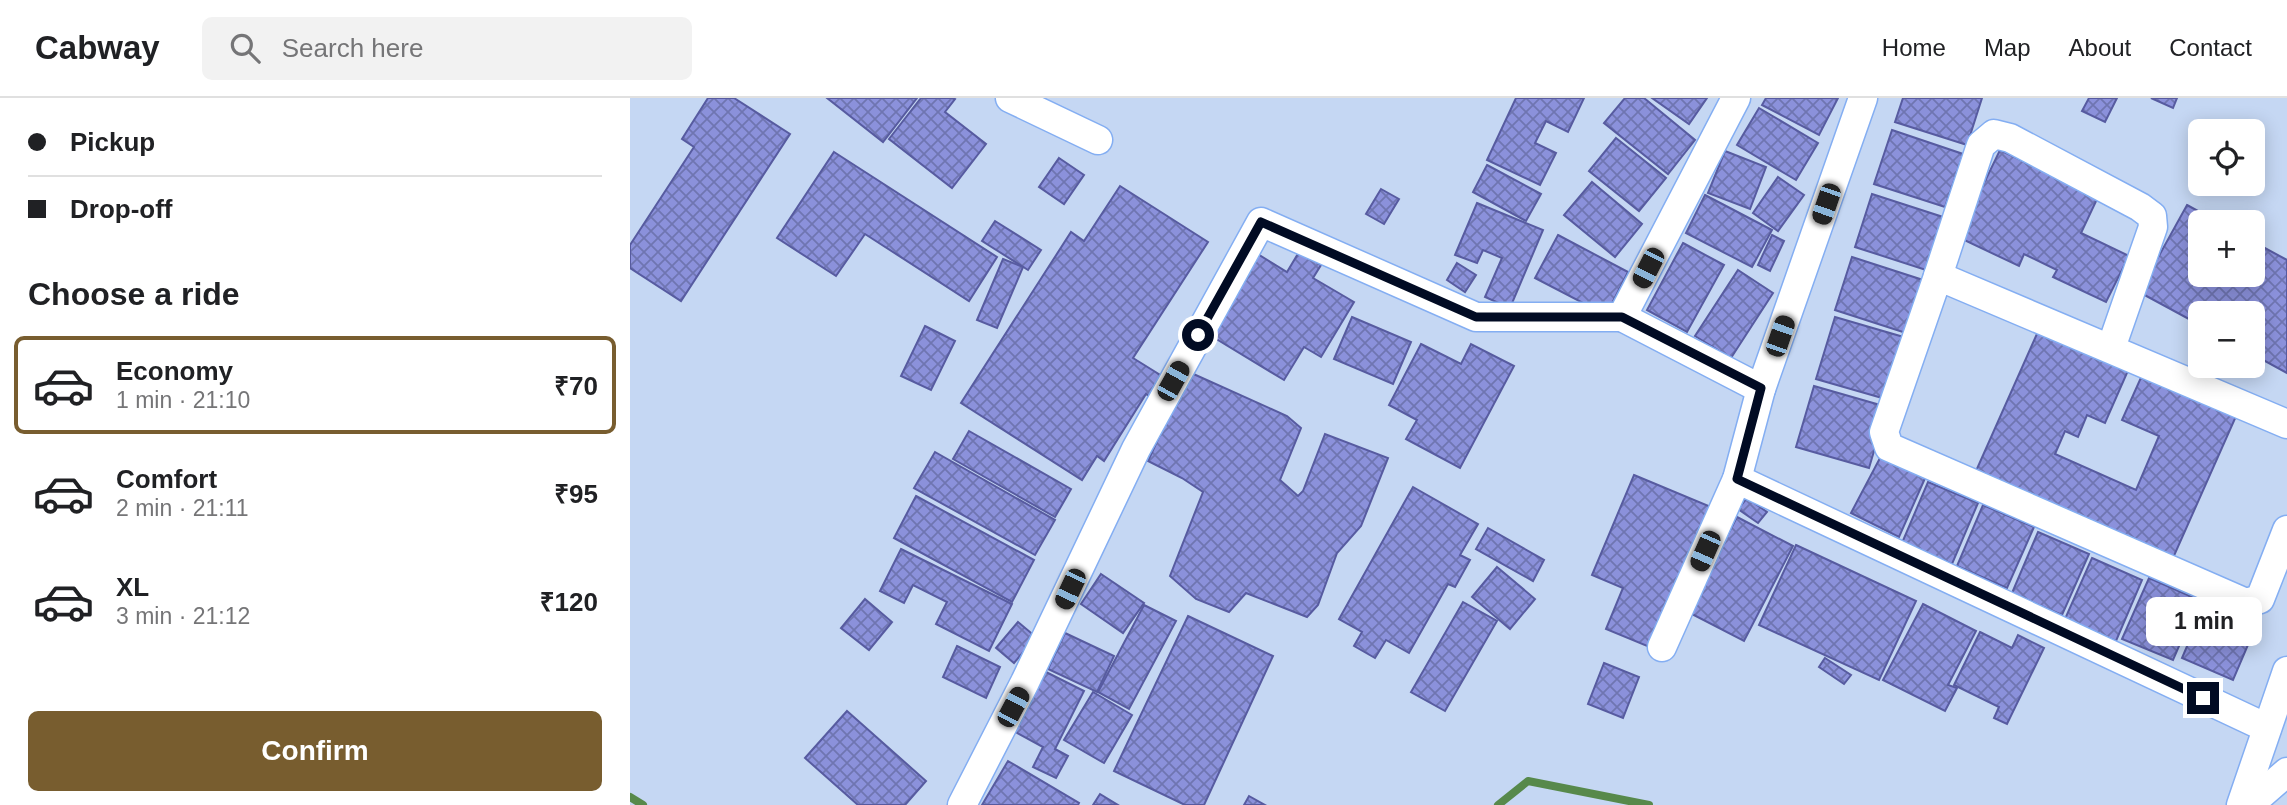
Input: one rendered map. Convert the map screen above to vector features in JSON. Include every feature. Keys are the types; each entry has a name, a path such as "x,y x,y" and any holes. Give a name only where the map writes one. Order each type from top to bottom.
{"street":[{"path":"1010,98 1098,140"},
{"path":"1622,317 1736,98"},
{"path":"1662,647 1737,479 1761,388 1863,98"},
{"path":"2111,348 2154,227 2152,216 2140,207 2010,138 1994,134 1981,145 1884,432 1889,447 2246,603 2260,599 2287,530"},
{"path":"961,805 1025,682 1136,449 1261,222 1476,317 1622,317 1761,388"},
{"path":"1938,276 2287,424"},
{"path":"1737,479 2267,728"},
{"path":"2241,805 2287,671"},
{"path":"2249,805 2287,772"}],"building":[{"path":"708,98 734,98 790,134 681,301 630,268 630,245 694,147 682,139"},
{"path":"827,98 917,98 883,142"},
{"path":"921,98 955,99 945,112 986,144 952,188 889,139"},
{"path":"1516,98 1584,98 1568,132 1546,121 1535,143 1556,153 1540,185 1487,160"},
{"path":"1625,98 1644,98 1695,140 1668,174 1604,123"},
{"path":"1652,98 1707,98 1689,124"},
{"path":"1766,98 1838,98 1819,135 1762,105"},
{"path":"1903,98 1982,98 1967,145 1895,122"},
{"path":"2089,98 2117,98 2105,122 2082,111"},
{"path":"2151,98 2177,98 2173,108"},
{"path":"1759,108 1818,143 1796,180 1737,145"},
{"path":"1892,130 1963,154 1945,207 1874,184"},
{"path":"1616,138 1666,178 1639,211 1589,171"},
{"path":"2000,150 2098,197 2081,233 2129,256 2106,302 2053,277 2057,270 2024,254 2019,266 1958,237"},
{"path":"1725,151 1766,167 1750,209 1708,193"},
{"path":"834,152 997,257 969,301 865,234 836,276 777,238"},
{"path":"1059,158 1084,175 1064,204 1039,187"},
{"path":"1487,165 1541,194 1526,221 1473,192"},
{"path":"1778,177 1804,195 1778,231 1753,213"},
{"path":"1592,182 1642,224 1615,257 1564,215"},
{"path":"1120,186 1208,242 1133,358 1170,381 1157,402 1146,394 1104,461 1097,456 1082,480 961,403 1071,232 1084,241"},
{"path":"1381,189 1399,199 1384,224 1366,214"},
{"path":"1872,194 1943,217 1926,270 1855,247"},
{"path":"1705,195 1772,230 1752,267 1686,233"},
{"path":"1477,203 1543,230 1510,308 1485,297 1502,258 1483,250 1477,263 1455,255"},
{"path":"2187,205 2196,210 2188,210 2188,287 2265,287 2265,248 2287,260 2287,373 2265,361 2265,301 2188,301 2188,319 2139,292"},
{"path":"995,221 1041,250 1028,270 982,241"},
{"path":"1558,235 1628,272 1606,315 1535,278"},
{"path":"1772,235 1784,241 1770,271 1758,265"},
{"path":"1683,243 1724,265 1687,332 1647,310"},
{"path":"1299,252 1321,265 1313,278 1354,302 1321,357 1304,347 1284,380 1208,334 1256,253 1287,272"},
{"path":"1852,257 1923,280 1906,333 1835,310"},
{"path":"1003,259 1023,267 997,328 977,320"},
{"path":"1457,263 1476,275 1465,292 1447,280"},
{"path":"1738,270 1773,293 1731,358 1695,336"},
{"path":"1352,317 1411,342 1393,384 1334,359"},
{"path":"1835,317 1907,338 1889,400 1816,379"},
{"path":"925,326 955,341 931,390 901,376"},
{"path":"2040,327 2130,366 2105,423 2087,415 2078,437 2065,431 2055,454 2136,490 2159,436 2122,420 2143,373 2237,414 2173,558 1976,471"},
{"path":"1421,344 1461,364 1471,344 1514,366 1460,468 1406,439 1417,420 1389,405"},
{"path":"1189,372 1287,416 1301,428 1280,480 1298,496 1303,491 1325,434 1388,458 1361,526 1337,553 1318,605 1307,617 1246,593 1229,612 1196,599 1170,576 1203,492 1148,461"},
{"path":"1814,386 1887,407 1869,468 1796,447"},
{"path":"969,431 1071,489 1055,517 953,459"},
{"path":"935,452 1055,520 1035,555 914,488"},
{"path":"1880,458 1926,476 1899,537 1851,513"},
{"path":"1634,475 1711,507 1652,648 1606,629 1623,588 1592,575"},
{"path":"1928,482 1978,503 1952,564 1902,543"},
{"path":"1413,487 1478,524 1460,555 1470,560 1455,587 1448,584 1409,653 1386,640 1375,658 1354,646 1362,632 1339,619"},
{"path":"916,496 1034,560 1012,602 894,538"},
{"path":"1747,498 1767,512 1758,523 1738,509"},
{"path":"1983,505 2034,527 2007,588 1957,566"},
{"path":"1737,517 1793,546 1744,641 1688,612"},
{"path":"1488,528 1544,560 1533,581 1476,549"},
{"path":"2038,532 2089,554 2062,615 2012,593"},
{"path":"1796,545 1916,601 1879,680 1759,625"},
{"path":"901,549 1012,604 989,651 936,624 947,602 913,585 904,603 880,591"},
{"path":"2092,558 2142,580 2116,641 2065,619"},
{"path":"1497,567 1535,599 1510,629 1472,597"},
{"path":"1101,574 1144,603 1123,633 1081,604"},
{"path":"2149,578 2199,600 2173,660 2122,639"},
{"path":"2208,597 2259,619 2233,680 2182,658"},
{"path":"865,599 892,622 869,650 841,628"},
{"path":"1463,602 1497,621 1445,711 1411,692"},
{"path":"1923,604 1976,631 1948,685 1957,688 1945,711 1883,680"},
{"path":"1144,605 1176,621 1129,709 1098,692"},
{"path":"1188,616 1273,656 1204,805 1185,805 1114,771"},
{"path":"1018,622 1036,637 1014,663 996,648"},
{"path":"1980,632 2012,648 2018,635 2044,648 2007,724 1994,718 1999,707 1954,685"},
{"path":"1065,633 1114,656 1097,692 1048,669"},
{"path":"957,646 1000,667 986,698 943,677"},
{"path":"1825,658 1851,675 1844,684 1819,667"},
{"path":"1604,663 1639,677 1623,718 1588,704"},
{"path":"1040,669 1084,691 1055,749 1068,756 1056,778 1033,767 1043,747 1010,729"},
{"path":"1093,692 1132,715 1104,763 1064,740"},
{"path":"847,711 926,781 905,805 858,805 805,758"},
{"path":"1008,761 1079,803 1078,805 982,805"},
{"path":"1100,794 1118,805 1093,805"},
{"path":"1249,796 1265,805 1244,805"}],"waterway":[{"path":"1498,805 1528,781 1649,805"},
{"path":"630,797 643,805"}],"route":[{"path":"1198,335 1261,222 1476,317 1622,317 1761,388 1737,479 2203,698"}]}
